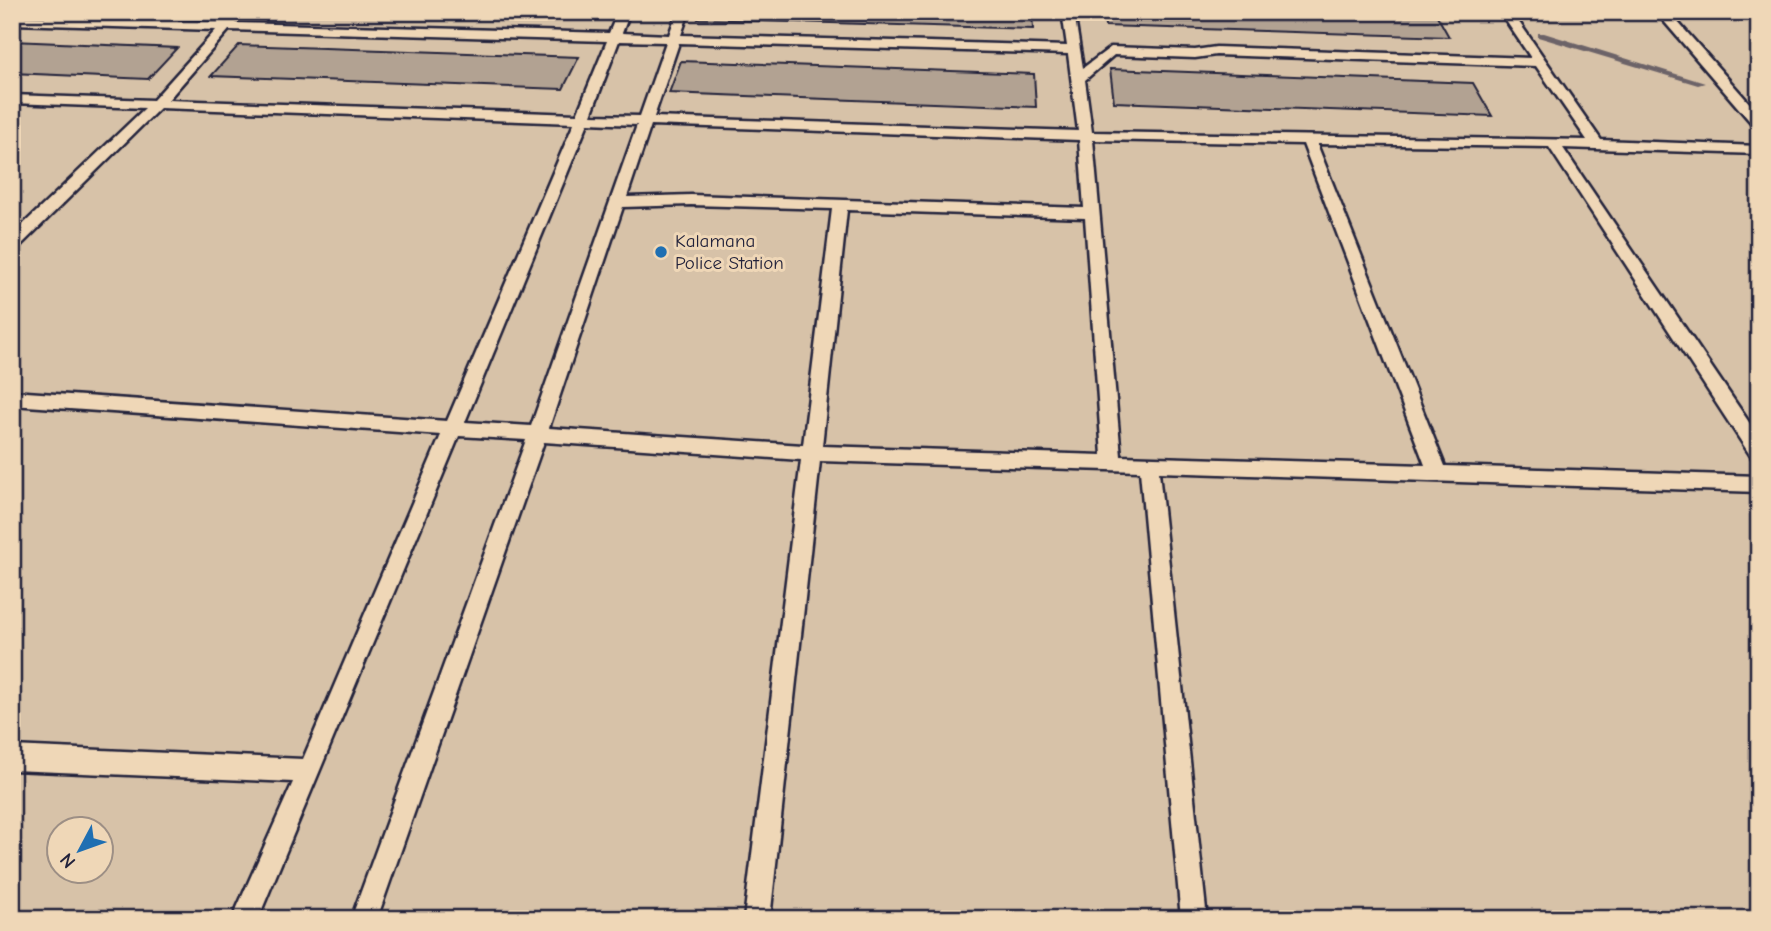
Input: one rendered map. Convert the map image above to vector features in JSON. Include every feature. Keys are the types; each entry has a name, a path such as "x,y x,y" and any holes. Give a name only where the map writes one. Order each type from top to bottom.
{"lane":[{"path":"12,244 159,102 238,12"},
{"path":"245,919 453,430 624,12"},
{"path":"364,919 537,435 683,12"},
{"path":"1068,12 1086,136 1112,463"},
{"path":"1506,12 1598,146"},
{"path":"1662,12 1759,123"},
{"path":"12,20 1073,50"},
{"path":"1078,79 1111,51 1195,54 1216,51 1539,62"},
{"path":"12,99 1086,136 1553,143 1759,150"},
{"path":"1308,139 1438,474"},
{"path":"1553,143 1759,453"},
{"path":"618,202 691,200 840,207 1092,213"},
{"path":"757,919 840,207"},
{"path":"12,398 813,453 1759,484"},
{"path":"1149,464 1194,919"},
{"path":"12,758 310,771"}],"shaded area":[{"path":"12,12 1759,12 1759,919 12,919"}],"building":[{"path":"700,12 1032,12 1033,29 698,19"},
{"path":"1103,12 1435,12 1449,37 1105,26"},
{"path":"12,41 177,48 148,79 12,73"},
{"path":"239,45 579,57 563,89 211,76"},
{"path":"681,61 1034,74 1036,107 669,93"},
{"path":"1110,69 1473,83 1492,116 1114,102"}],"waterway":[{"path":"1541,35 1701,83"}],"place":[{"name":"Kalamana Police Station","path":"661,252"}]}
